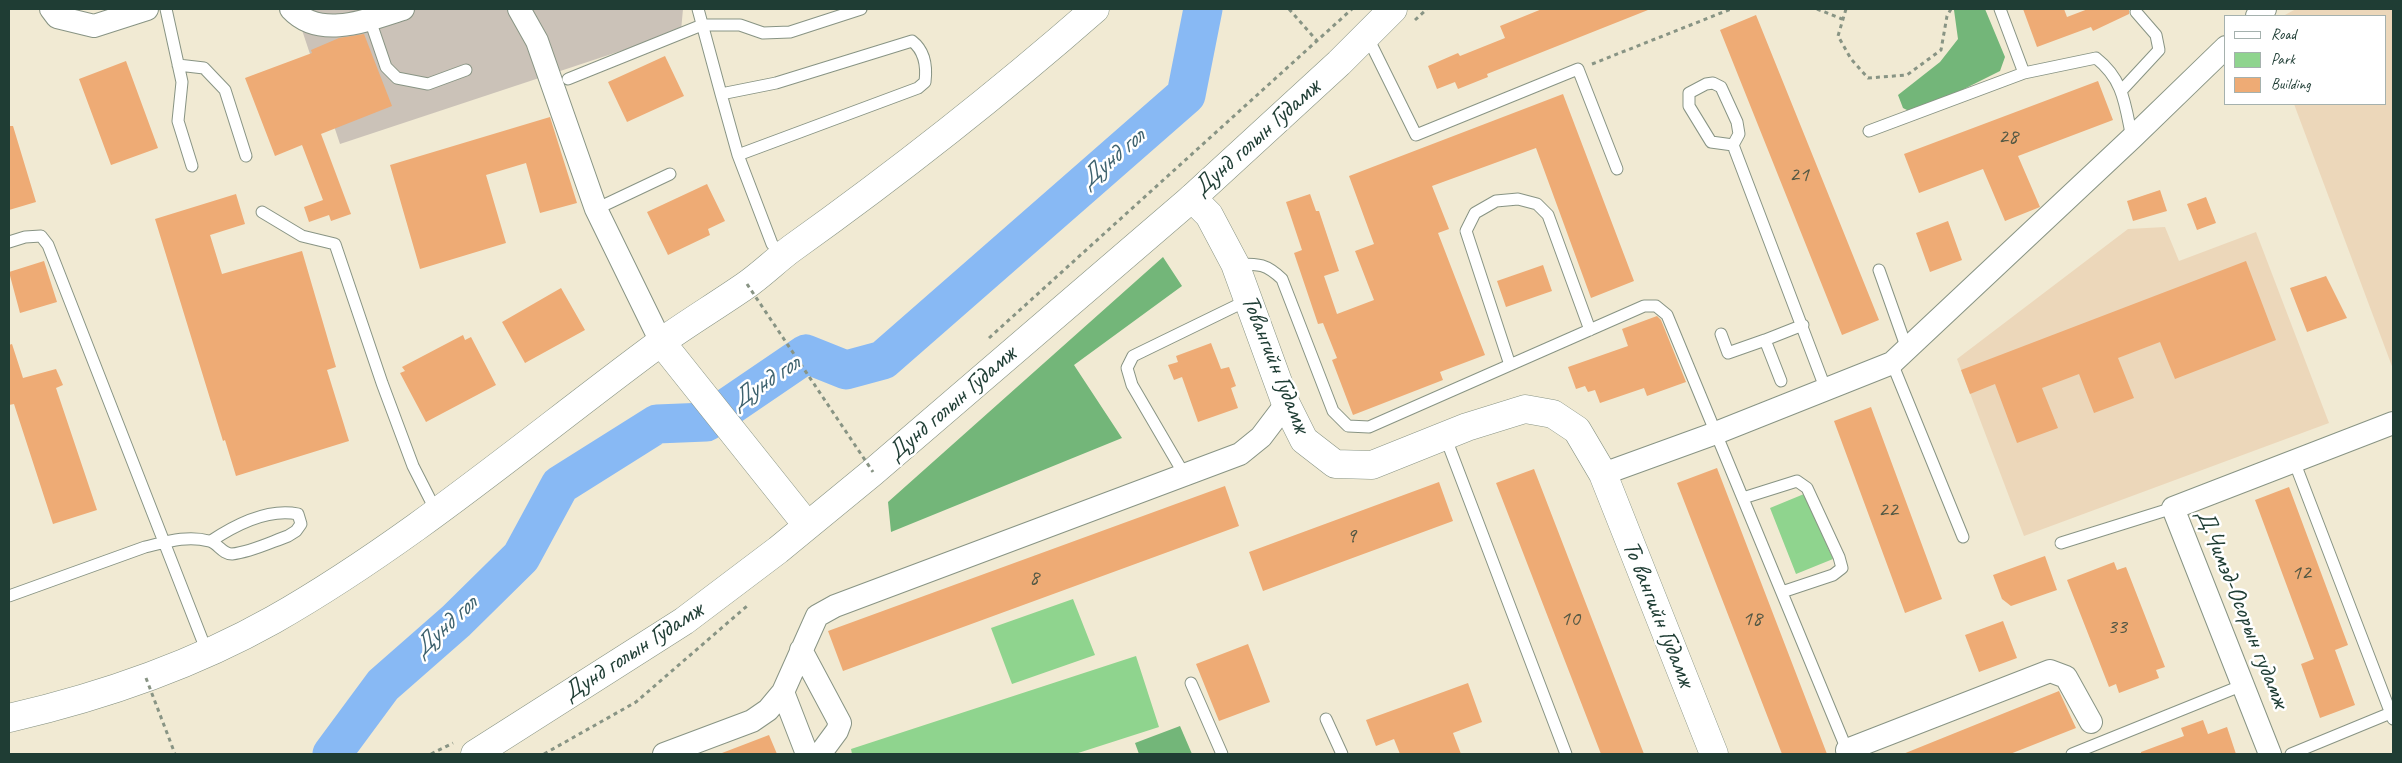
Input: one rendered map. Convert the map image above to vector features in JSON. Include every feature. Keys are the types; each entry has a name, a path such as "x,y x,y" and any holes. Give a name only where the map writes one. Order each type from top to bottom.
{"street":[{"path":"51,9 58,17 94,26 147,9"},
{"path":"291,9 299,17 322,26 370,20 402,9"},
{"path":"519,9 538,41 596,209 668,352 799,515"},
{"name":"Дунд голын Гудамж","path":"465,748 684,621 778,550 799,515 866,459 1192,198 1339,63 1393,9"},
{"path":"9,718 43,710 146,678 207,652 278,616 332,584 668,352 783,255 859,200 970,113 1083,14"},
{"path":"1603,474 1826,390 1900,356 2224,49"},
{"name":"Товангийн Гудамж","path":"1192,198 1209,215 1235,264 1286,404 1304,440 1335,464 1372,465 1467,427 1525,409 1553,414 1577,430 1603,474"},
{"path":"664,754 752,720 768,710 783,692 817,616 835,606 1240,454 1261,437 1286,404"},
{"name":"Д.Чимэд-Осорын гудамж","path":"2270,754 2173,508 2393,423"},
{"name":"То вангийн Гудамж","path":"1603,474 1714,754"},
{"path":"802,650 840,723 837,731 820,754"},
{"path":"1848,752 2050,672 2066,677 2091,722"},
{"path":"783,692 807,754"}],"lane":[{"path":"166,9 182,82 178,121 192,166"},
{"path":"698,9 738,155 772,244 783,255"},
{"path":"568,79 702,25 740,25 763,33 790,32 861,9"},
{"path":"2000,9 2024,73"},
{"path":"2121,91 2159,50 2156,35 2136,12"},
{"path":"370,20 386,66 398,78 428,84 466,70"},
{"path":"1366,34 1416,135 1578,69 1617,169"},
{"path":"721,94 776,83 912,41 918,46 923,56 926,71 925,82 918,88 738,155"},
{"path":"1869,131 2024,73 2096,58 2110,69 2121,91 2132,138"},
{"path":"178,65 204,68 225,90 246,156"},
{"path":"1713,83 1721,87 1737,122 1739,134 1733,144 1711,142 1689,106 1687,99 1689,93 1706,84 1713,83"},
{"path":"1733,144 1826,390"},
{"path":"596,209 670,174"},
{"path":"1510,365 1466,231 1475,213 1496,201 1518,199 1537,204 1548,215 1590,330"},
{"path":"262,212 302,236 335,244 382,384 409,457 437,513"},
{"path":"9,242 26,237 41,236 48,245 207,652"},
{"path":"1235,264 1257,264 1271,268 1282,280 1333,411 1348,426 1369,426 1644,306 1656,306 1667,315 1848,752"},
{"path":"1879,270 1900,356 1963,537"},
{"path":"1184,474 1132,385 1127,368 1133,356 1248,300"},
{"path":"1721,334 1728,353 1803,325"},
{"path":"1765,340 1781,381"},
{"path":"1445,436 1566,754"},
{"path":"2292,754 2393,714 2294,461"},
{"path":"1742,498 1797,481 1807,488 1839,557 1842,568 1833,575 1782,592"},
{"path":"2061,543 2173,508"},
{"path":"9,596 145,547 182,538 212,541 222,551 233,554 288,536 296,531 301,524 298,514 279,513 244,523 212,541"},
{"path":"1191,683 1222,754"},
{"path":"2072,754 2243,685"},
{"path":"1326,719 1342,754"}],"path":[{"path":"1289,9 1317,40"},
{"path":"985,341 1352,9"},
{"path":"1578,69 1731,9"},
{"path":"1817,9 1842,19"},
{"path":"1846,9 1838,36 1851,59 1868,78 1907,75 1941,50 1947,16 1951,9"},
{"path":"747,284 866,459"},
{"path":"146,678 176,754"},
{"path":"431,754 465,748"}],"shaded area":[{"path":"295,9 683,9 681,31 340,144"},
{"path":"2296,9 2393,9 2393,369 2294,105 2387,105 2387,15 2285,15"},
{"path":"2165,227 2179,261 2256,232 2329,423 2024,536 1957,359 2128,229"}],"green space":[{"path":"1985,9 2005,57 2000,71 1962,90 1909,111 1903,108 1898,95 1940,62 1958,39 1954,10"},
{"path":"1163,257 1182,286 1074,365 1122,438 891,532 888,502"},
{"path":"1804,494 1833,559 1796,574 1770,508"},
{"path":"1073,599 1095,655 1012,684 991,628"},
{"path":"1136,656 1159,727 1075,754 852,754 851,749"},
{"path":"1180,726 1192,754 1139,754 1135,743"}],"building":[{"path":"1542,9 1648,10 1487,74 1488,77 1458,89 1455,82 1437,89 1428,66 1458,53 1460,56 1505,38 1500,26"},
{"path":"2023,9 2064,9 2067,17 2088,9 2129,9 2129,14 2093,31 2091,27 2037,47"},
{"path":"1756,15 1879,320 1842,335 1720,30"},
{"path":"364,34 392,106 321,134 351,214 331,221 329,215 309,222 304,207 323,200 302,145 275,156 245,78 312,53 311,50 339,38"},
{"path":"665,56 684,96 627,122 608,82"},
{"path":"126,61 158,148 111,165 79,79"},
{"path":"2098,81 2113,120 2018,156 2040,207 2005,221 1983,169 1919,193 1904,154"},
{"path":"1563,94 1634,281 1591,298 1536,148 1432,186 1449,229 1438,233 1485,355 1440,372 1443,380 1353,415 1332,360 1337,358 1323,323 1318,324 1294,253 1302,250 1286,202 1310,194 1316,211 1319,211 1339,271 1324,276 1337,314 1374,300 1355,251 1374,244 1349,176"},
{"path":"550,117 577,203 540,213 526,163 486,175 506,243 420,269 390,165"},
{"path":"9,126 13,126 36,202 9,210"},
{"path":"707,184 725,221 708,229 710,235 668,255 647,212"},
{"path":"2160,190 2167,211 2133,221 2127,201"},
{"path":"236,194 245,224 210,235 222,274 302,251 336,367 327,370 349,441 236,476 225,440 223,441 155,219"},
{"path":"2206,197 2216,223 2197,230 2187,204"},
{"path":"1948,221 1962,260 1930,272 1916,233"},
{"path":"44,261 57,302 20,313 9,272"},
{"path":"2246,261 2276,340 2175,379 2160,342 2118,358 2134,398 2094,413 2079,374 2042,388 2058,428 2017,443 1995,384 1970,394 1961,370"},
{"path":"1543,265 1552,291 1506,307 1497,281"},
{"path":"2326,276 2347,318 2307,332 2290,288"},
{"path":"561,288 585,330 525,363 502,322"},
{"path":"1657,316 1661,320 1686,382 1647,396 1644,388 1600,403 1595,390 1588,392 1585,386 1576,389 1568,367 1628,346 1622,329"},
{"path":"463,335 465,340 471,337 496,385 426,422 400,373 405,371 402,367"},
{"path":"1211,343 1221,369 1229,367 1236,386 1231,388 1238,408 1198,422 1182,377 1174,380 1168,365 1178,362 1176,356"},
{"path":"12,344 23,378 56,369 63,385 56,388 97,510 53,524 14,404 9,405 9,345"},
{"path":"1871,407 1942,599 1905,613 1834,421"},
{"path":"1717,468 1827,754 1782,754 1677,483"},
{"path":"1534,469 1644,754 1601,754 1496,483"},
{"path":"1439,482 1453,521 1263,591 1249,552"},
{"path":"1225,486 1239,526 843,671 828,631"},
{"path":"2289,487 2348,645 2335,650 2355,705 2320,718 2301,664 2314,659 2255,500"},
{"path":"2045,556 2057,590 2011,606 2002,599 1993,575"},
{"path":"2114,562 2117,570 2126,567 2165,667 2156,670 2159,678 2119,693 2116,684 2109,687 2067,580"},
{"path":"2003,621 2017,658 1979,672 1965,635"},
{"path":"1248,644 1270,702 1219,721 1196,664"},
{"path":"1468,683 1482,722 1453,733 1461,754 1400,754 1394,739 1376,746 1366,720"},
{"path":"2059,691 2076,728 2010,754 1903,754"},
{"path":"2203,720 2208,734 2227,727 2236,754 2141,754 2141,752 2184,736 2181,728"},
{"path":"769,735 777,754 722,753"}],"waterway":[{"name":"Дунд гол","path":"332,754 383,685 456,621 521,557 560,485 657,424 706,422 806,354 846,370 883,360 1186,95 1203,9"}]}
